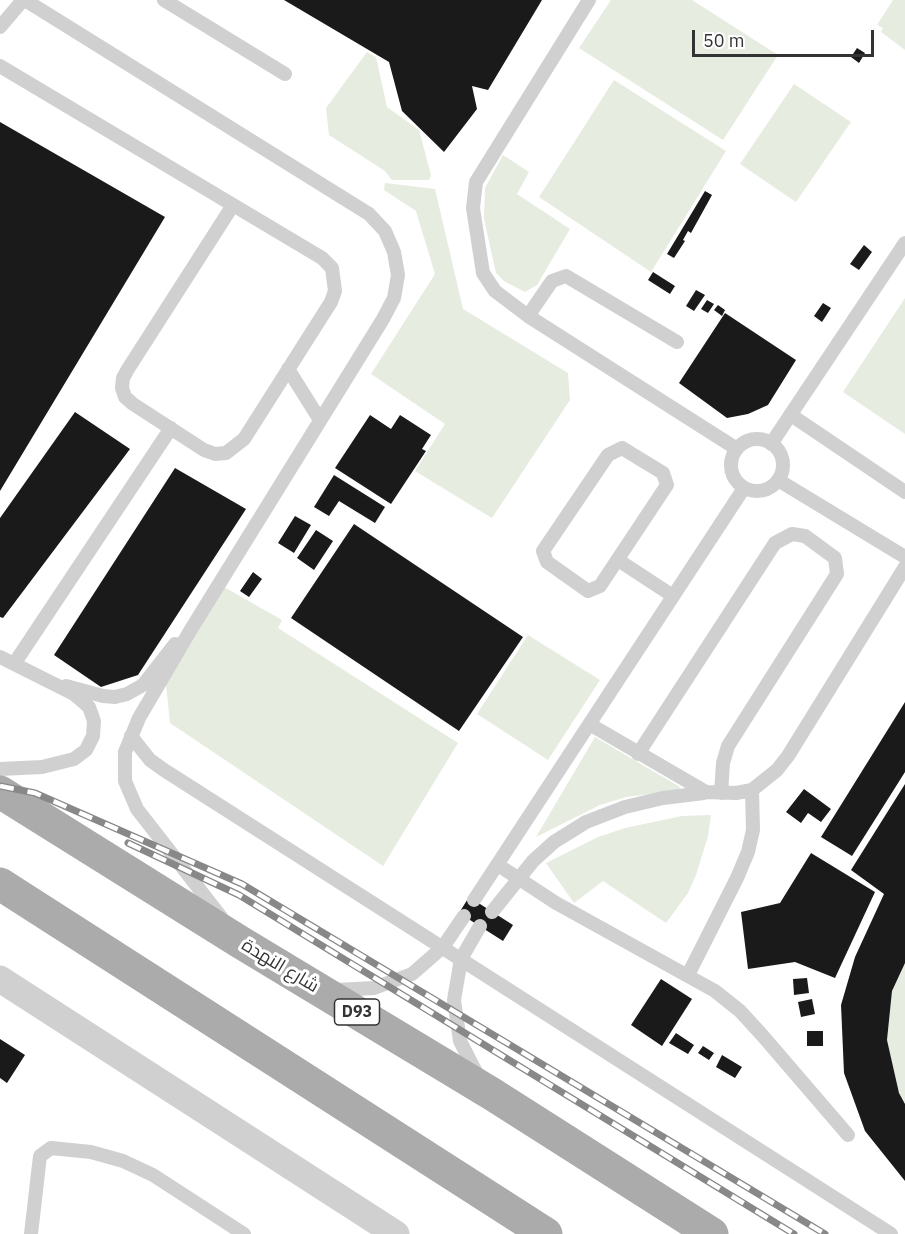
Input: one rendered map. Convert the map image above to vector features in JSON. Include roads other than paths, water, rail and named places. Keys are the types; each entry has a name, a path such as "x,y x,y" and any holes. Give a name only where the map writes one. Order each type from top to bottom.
{"main road":[{"name":"شارع النهدة","path":"0,792 240,942 492,1094 712,1234"},
{"path":"0,884 546,1234"},
{"path":"490,1198 512,1234"}],"street":[{"path":"0,979 396,1234"}],"lane":[{"path":"0,27 24,0 369,214 384,231 394,252 398,275 394,298 190,631 131,736 124,767 125,781 137,809 240,942"},
{"path":"164,0 285,74"},
{"path":"589,0 480,174 474,190 473,207 483,273 495,291 528,316 737,449"},
{"path":"0,66 322,258 332,268 335,291 331,302 244,439 226,453 215,454 204,450 125,397 122,388 123,378 232,205"},
{"path":"771,444 905,243"},
{"path":"528,316 552,281 566,276 677,342"},
{"path":"288,369 320,420"},
{"path":"791,415 905,492"},
{"path":"14,664 171,428"},
{"path":"753,440 771,444 783,461 783,471 778,480 763,490 744,488 735,480 731,470 732,459 737,449 753,440"},
{"path":"622,448 663,473 667,481 665,489 618,560 600,586 588,591 547,562 543,551 608,455 622,448"},
{"path":"778,480 905,557"},
{"path":"474,900 591,725 744,488"},
{"path":"638,754 775,543 792,534 805,536 835,558 837,574 728,746 723,763 721,793"},
{"path":"618,560 673,596"},
{"path":"492,912 518,878 554,842 586,822 625,807 663,798 706,792 752,790 777,770 788,756 905,567"},
{"path":"61,686 115,697 135,691 190,631"},
{"path":"0,657 61,686 89,707 94,721 93,736 86,750 74,759 59,765 0,769"},
{"path":"591,725 706,792"},
{"path":"131,736 150,760 164,770 891,1234"},
{"path":"688,975 737,878 747,852 753,830 752,790"},
{"path":"498,865 599,928 688,975 740,1011 848,1135"},
{"path":"313,986 354,991 393,983 428,962 442,948 464,916"},
{"path":"480,926 461,959 454,1000 460,1041 479,1078 492,1094"},
{"path":"31,1234 40,1156 51,1148 91,1152 123,1161 153,1175 244,1234"}],"railway":[{"path":"0,786 35,793 242,884 825,1234"},
{"path":"128,843 239,895 794,1234"}]}
